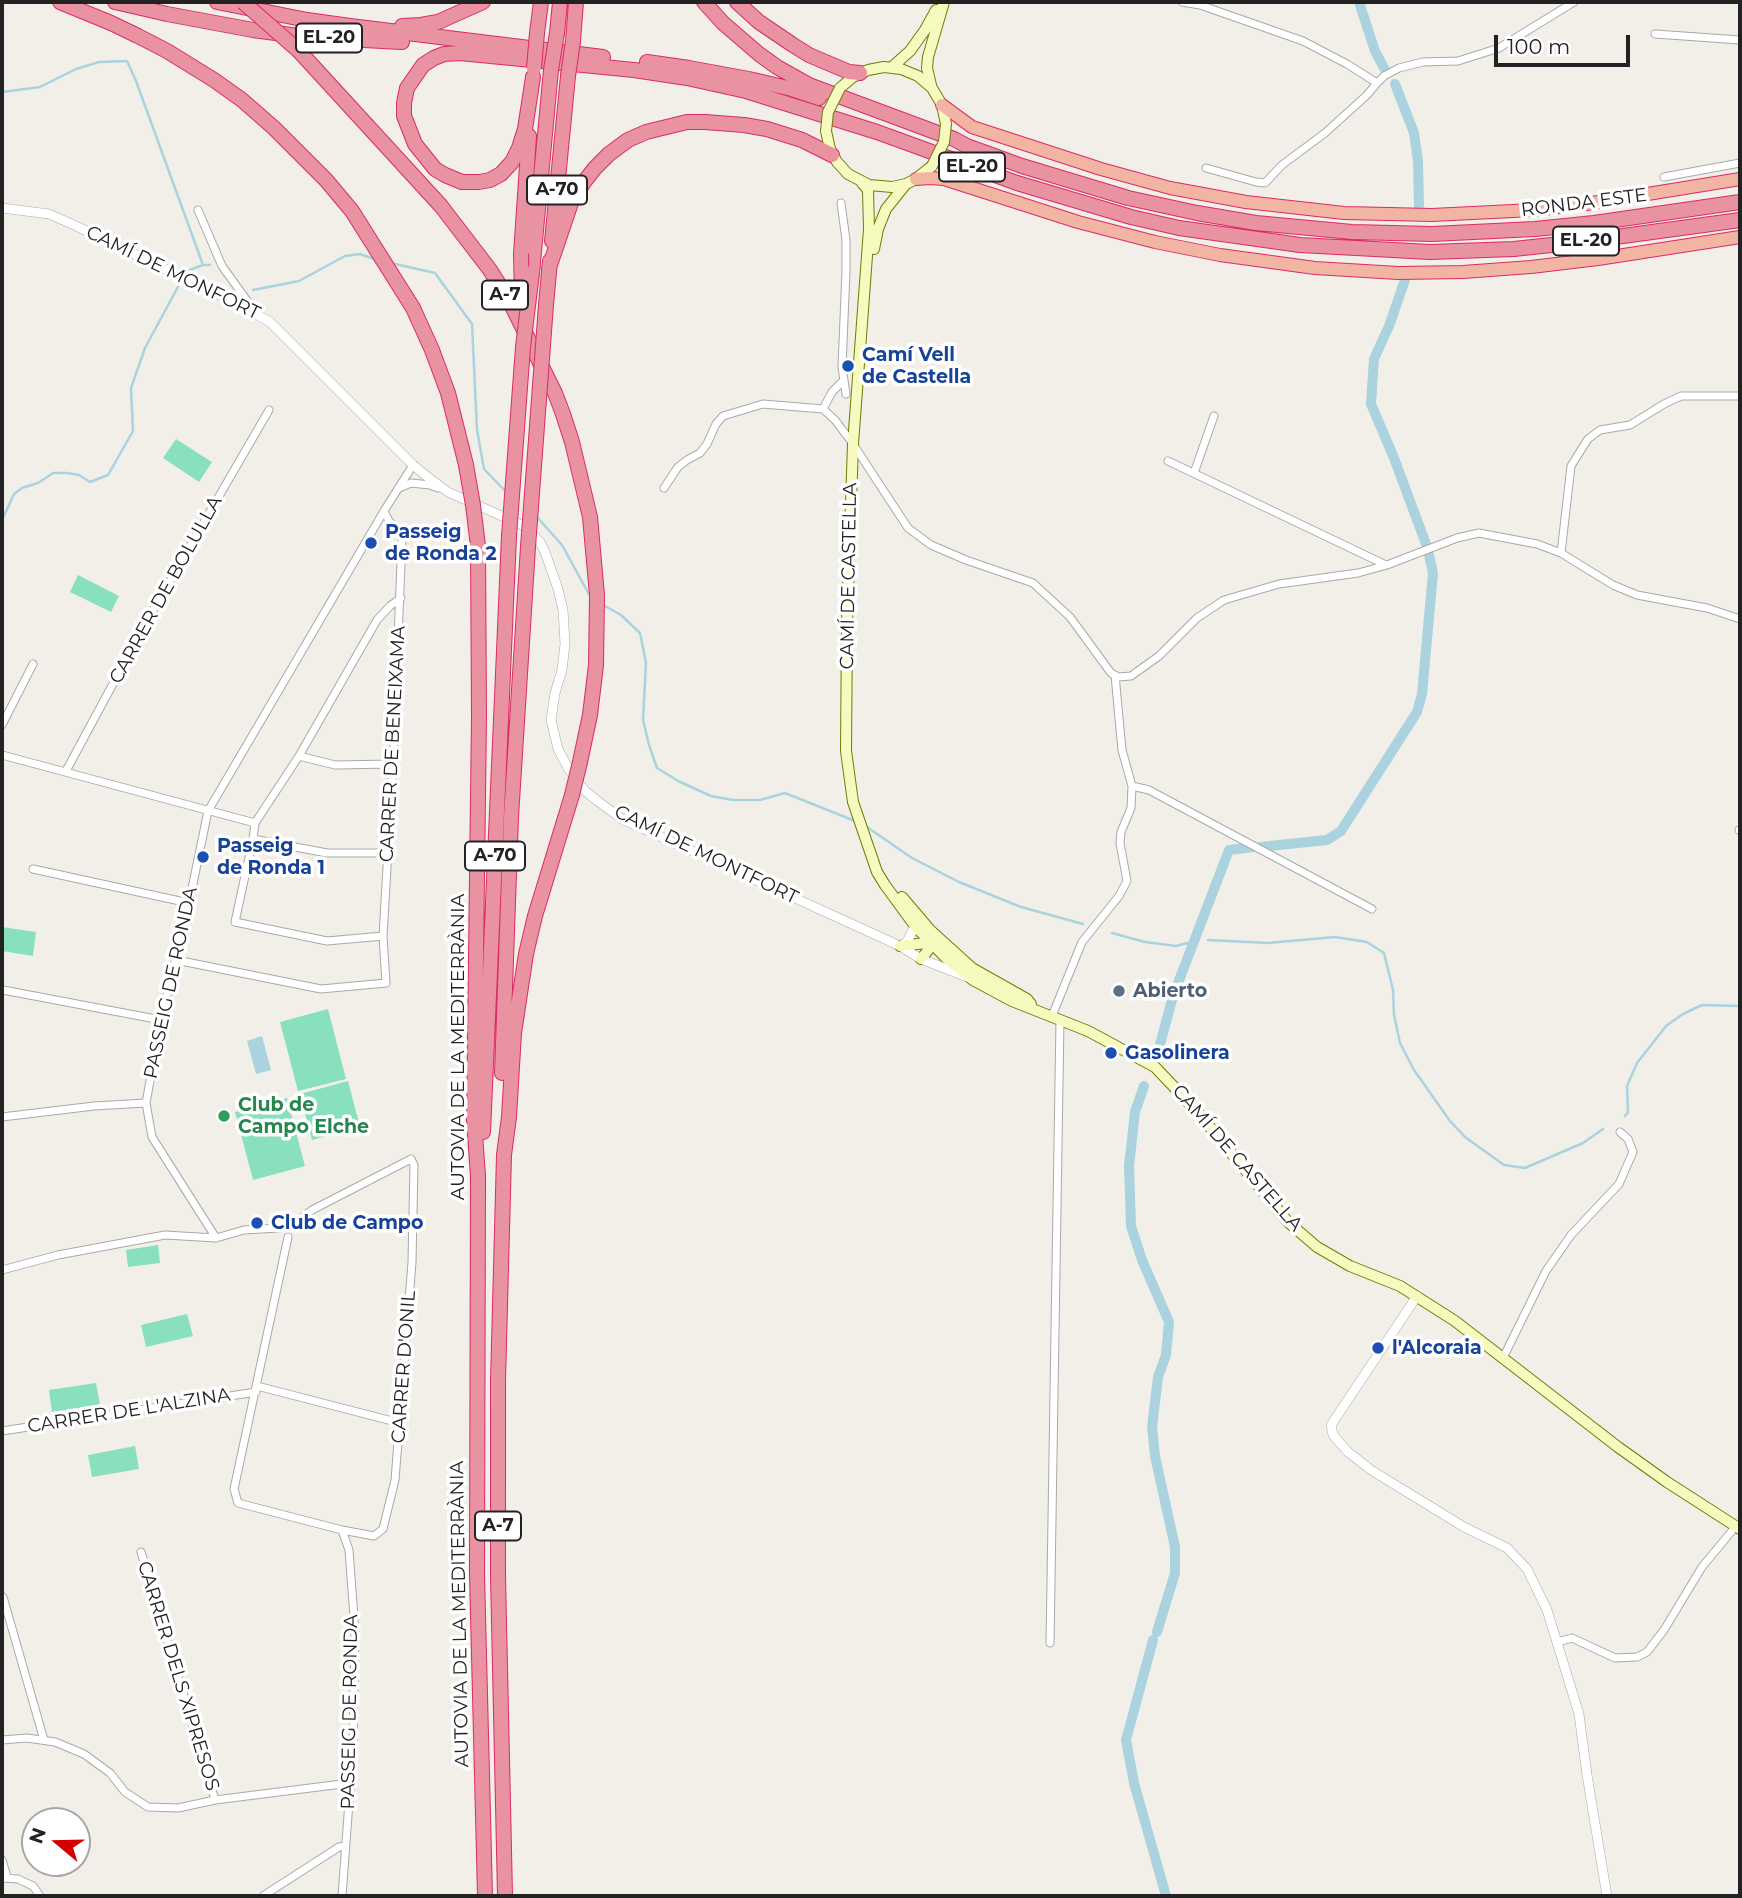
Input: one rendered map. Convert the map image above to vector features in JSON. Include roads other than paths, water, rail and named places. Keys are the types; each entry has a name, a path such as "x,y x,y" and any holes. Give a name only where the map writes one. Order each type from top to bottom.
{"highway":[{"name":"AUTOVIA DE LA MEDITERRÀNIA","path":"60,2 111,23 167,51 214,80 274,128 326,180 352,211 413,308 448,393 466,465 478,546 479,716 474,1120 478,1176 477,1574 485,1896"},
{"name":"EL-20","path":"114,2 253,30 306,37 368,39 491,50 541,69"},
{"name":"EL-20","path":"217,2 307,20 689,68 749,79 804,93 967,146"},
{"name":"AUTOVIA DE LA MEDITERRÀNIA","path":"243,2 299,51 441,206 490,270 510,302 555,393 572,442 590,517 597,595 597,645 590,715 572,795 526,954 514,1033 504,1155 498,1381 498,1576 505,1896"},
{"path":"350,26 421,25 438,22 483,2"},
{"path":"523,347 521,254 541,69 537,33 541,2"},
{"name":"A-70","path":"478,1176 484,1116 509,536 523,347 532,273 541,69 557,33 560,2"},
{"name":"A-70","path":"504,1155 501,1104 511,817 546,305 576,2"},
{"path":"704,2 740,39 797,79 967,146"},
{"path":"737,2 759,22 793,46 839,68 860,73"},
{"path":"460,53 541,69 519,148 512,162 501,174 490,180 461,182 435,169 415,144 404,116 407,88 423,65 434,58 460,53"},
{"name":"RONDA ESTE","path":"541,69 634,70 746,91 877,132 1017,183 1079,202 1155,222 1300,246 1403,252 1514,249 1740,220"},
{"path":"942,105 972,127 1101,169 1170,188 1246,202 1344,214 1432,215 1546,208 1740,180"},
{"path":"549,268 571,203 584,182 609,154 628,140 646,132 687,122 744,125 802,140 832,155"},
{"name":"RONDA ESTE","path":"967,146 1077,184 1128,198 1256,223 1352,232 1487,232 1558,226 1740,202"},
{"path":"911,182 930,178 944,179 1078,222 1156,243 1315,268 1398,273 1463,272 1598,259 1740,237"}],"main road":[{"path":"892,67 910,51 942,2"},
{"path":"932,88 918,76 892,67 860,73 840,88 831,104 826,131 832,155 848,174 862,183 884,188 911,182 932,166 944,142 946,124 942,105 928,76 928,57 942,2"},
{"name":"CAMÍ DE CASTELLA","path":"866,288 878,229 886,209 911,182"},
{"name":"CAMÍ DE CASTELLA","path":"862,183 868,190 869,203 866,288 853,444 846,751 853,802 877,872 885,885 915,926 953,964 1027,999 1038,1010 1119,1047 1155,1067 1195,1109 1288,1222 1317,1247 1350,1266 1400,1286 1455,1321 1618,1447 1738,1528"},
{"name":"CAMÍ DE CASTELLA","path":"874,861 905,902 979,977"},
{"path":"905,902 933,944"},
{"path":"900,946 933,944"},
{"path":"921,959 933,944"}],"street":[{"path":"1182,2 1200,5 1303,41 1377,83"},
{"path":"1206,168 1265,183 1282,165 1325,133 1384,76 1399,68 1423,62 1458,61 1499,48 1574,2"},
{"path":"1655,34 1740,40"},
{"path":"1664,177 1740,163"},
{"path":"841,203 846,240 842,368 846,394"},
{"name":"CAMÍ DE MONFORT","path":"2,208 49,214 270,322 413,465"},
{"path":"198,210 222,266 248,302 251,311"},
{"path":"823,409 832,392 844,380"},
{"path":"1561,553 1572,466 1588,439 1600,430 1630,425 1681,396 1740,396"},
{"path":"664,488 678,467 700,453 723,416 762,404 823,409 853,444 908,528 931,545 1033,583 1069,617 1111,673 1118,677 1131,676 1159,656 1197,618 1224,600 1279,584 1358,573 1387,565 1457,538 1479,533 1537,544 1561,553 1613,585 1637,595 1707,608 1740,619"},
{"name":"CARRER DE BOLULLA","path":"66,771 149,617 269,410"},
{"path":"1194,473 1214,416"},
{"path":"1168,461 1387,565"},
{"name":"PASSEIG DE RONDA","path":"216,1238 152,1137 146,1103 161,1020 208,811 413,465"},
{"name":"CAMÍ DE MONTFORT","path":"413,465 448,492 524,526 540,542 563,610 565,644 551,720 558,749 569,770 585,790 622,819 900,946 921,959 979,977"},
{"path":"398,488 411,483 430,485 448,492"},
{"name":"CARRER DE BENEIXAMA","path":"176,960 321,989 386,983 383,936 402,538 384,511"},
{"path":"383,936 327,941 235,922 255,823 299,756 377,620 401,598"},
{"path":"2,725 33,664"},
{"path":"1050,1643 1056,1018 1082,942 1119,896 1127,881 1120,843 1130,808 1132,786 1122,750 1115,675"},
{"path":"2,755 255,823"},
{"path":"299,756 335,765 393,764"},
{"path":"1132,786 1149,790 1372,909"},
{"path":"253,839 327,853 388,853"},
{"path":"33,869 189,903"},
{"path":"900,946 907,942 915,926"},
{"path":"3,990 161,1020"},
{"path":"2,1117 146,1103"},
{"path":"1503,1358 1546,1271 1571,1235 1619,1184 1633,1152 1628,1139 1620,1132"},
{"name":"CARRER D'ONIL","path":"294,1224 312,1210 411,1159 414,1165 412,1262 395,1480 383,1529 374,1536 342,1530"},
{"path":"288,1237 282,1236 279,1228 281,1223 286,1221 294,1224 295,1232 288,1237 234,1489 238,1503 342,1530"},
{"path":"2,1270 58,1255 165,1235 216,1238 244,1230 279,1228"},
{"path":"1417,1296 1331,1425 1333,1435 1348,1452 1371,1470 1464,1527 1507,1548 1527,1569 1547,1610 1579,1714 1607,1896"},
{"name":"CARRER DE L'ALZINA","path":"2,1431 256,1389 400,1423"},
{"path":"1558,1642 1572,1638 1615,1658 1637,1657 1647,1652 1664,1630 1702,1567 1738,1528"},
{"name":"PASSEIG DE RONDA","path":"342,1530 348,1550 355,1630 350,1783 342,1896"},
{"name":"CARRER DELS XIPRESOS","path":"141,1552 215,1800"},
{"path":"3,1597 44,1740"},
{"path":"2,1740 44,1740 83,1754 110,1773 125,1792 148,1807 178,1808 215,1800 350,1783"},
{"path":"263,1896 339,1847 345,1846"},
{"path":"2,1860 4,1877 18,1879 33,1886 40,1896"}],"water":[{"path":"262,1036 271,1070 256,1074 247,1041"}],"waterway":[{"path":"1359,2 1375,51 1384,68"},
{"path":"2,92 40,87 76,69 99,62 127,61 203,265 210,265"},
{"path":"1395,84 1414,133 1419,206"},
{"path":"253,290 299,281 345,256 360,254 374,259"},
{"path":"391,263 435,273 472,324 477,430 484,469 507,493"},
{"path":"187,271 203,265"},
{"path":"1405,280 1374,359 1371,404 1426,544"},
{"path":"2,520 14,494 53,473 79,475 90,482 108,475 133,431 131,388 145,348 180,283"},
{"path":"537,517 562,545 591,598"},
{"path":"1260,847 1327,840 1341,831 1417,712 1422,694 1433,573 1429,555"},
{"path":"603,605 621,615 640,633 646,663 643,720 657,768 711,796 733,800 760,800 785,793 855,821"},
{"path":"864,825 912,858 959,882 1021,907 1083,924"},
{"path":"1158,1052 1173,996 1229,850 1253,847"},
{"path":"1112,933 1145,942 1176,946 1188,943"},
{"path":"1208,940 1268,943 1335,937 1367,942 1384,953 1393,990 1394,1015 1400,1043 1414,1070 1450,1121 1465,1137 1504,1165 1525,1168 1583,1143 1603,1129"},
{"path":"1625,1116 1628,1112 1627,1086 1637,1063 1666,1026 1702,1005 1740,1006"},
{"path":"1144,1086 1135,1112 1129,1166 1131,1226 1142,1260 1169,1322 1166,1355 1158,1377 1152,1427 1155,1456 1175,1547 1175,1573 1157,1632"},
{"path":"1153,1640 1126,1740 1134,1783 1166,1896"}],"place":[{"name":"Camí Vell de Castella","path":"848,366"},
{"name":"Passeig de Ronda 2","path":"371,543"},
{"name":"Passeig de Ronda 1","path":"203,857"},
{"name":"Abierto","path":"1119,991"},
{"name":"Gasolinera","path":"1111,1053"},
{"name":"Club de Campo Elche","path":"224,1116"},
{"name":"Club de Campo","path":"257,1223"},
{"name":"l'Alcoraia","path":"1378,1348"}]}
